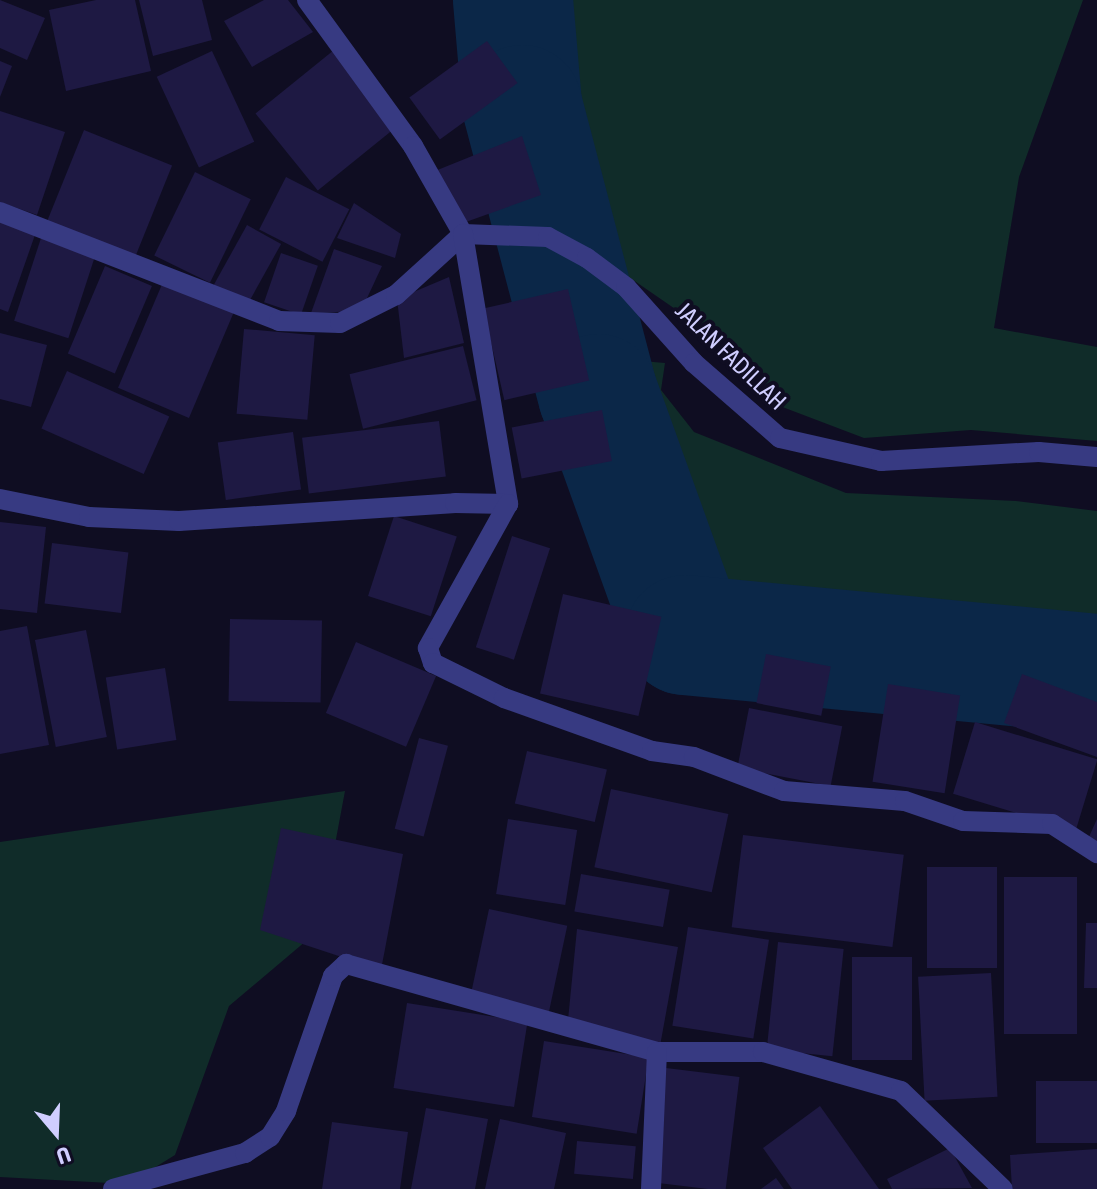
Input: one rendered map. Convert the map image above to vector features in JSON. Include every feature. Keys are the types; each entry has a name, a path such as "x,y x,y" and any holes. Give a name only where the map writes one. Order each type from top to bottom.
{"street":[{"path":"307,0 413,146 463,234 508,504 428,648 433,663 504,698 652,751 694,757 784,791 905,801 963,821 1052,824 1097,853"},
{"path":"0,212 279,321 340,323 396,295 463,234"},
{"name":"JALAN FADILLAH","path":"463,234 548,237 587,258 626,287 694,363 780,438 881,461 1039,452 1097,457"},
{"path":"0,499 89,517 179,521 455,503 508,504"},
{"path":"113,1189 245,1153 270,1137 286,1111 333,976 346,964 657,1052 763,1052 901,1091 1003,1189"},
{"path":"651,1189 657,1052"}],"green space":[{"path":"533,0 1083,0 1019,177 994,328 1097,347 1097,441 971,430 864,438 764,400 681,313 581,244 543,116"},
{"path":"606,358 665,363 661,390 694,432 846,493 1016,501 1097,511 1097,626 935,611 838,616 730,599 656,471"},
{"path":"345,791 319,930 229,1006 175,1155 128,1184 0,1177 0,842"}],"building":[{"path":"0,0 45,18 27,60 0,48"},
{"path":"96,0 135,0 151,71 66,91 49,10"},
{"path":"139,0 202,0 212,40 153,56"},
{"path":"264,0 288,0 313,32 252,67 224,21"},
{"path":"487,41 518,83 440,139 409,97"},
{"path":"334,50 396,127 318,190 256,114"},
{"path":"212,51 254,142 199,167 157,77"},
{"path":"0,61 12,66 0,97"},
{"path":"0,111 65,132 37,215 0,202"},
{"path":"84,130 172,166 134,260 46,225"},
{"path":"522,136 541,195 463,223 435,171"},
{"path":"195,172 251,199 210,283 154,256"},
{"path":"286,177 349,209 322,262 259,230"},
{"path":"354,203 401,234 395,258 337,238"},
{"path":"0,220 36,232 8,312 0,309"},
{"path":"247,225 281,244 247,306 213,287"},
{"path":"41,238 95,256 68,338 14,321"},
{"path":"334,249 382,266 361,311 311,313"},
{"path":"281,253 318,266 301,315 264,302"},
{"path":"105,266 152,286 115,373 68,353"},
{"path":"449,277 464,343 404,358 397,299"},
{"path":"163,282 234,312 189,418 118,388"},
{"path":"568,289 589,381 504,400 483,309"},
{"path":"244,329 315,335 307,420 237,414"},
{"path":"0,333 47,345 31,407 0,399"},
{"path":"463,346 477,400 363,429 349,374"},
{"path":"67,371 169,417 144,474 41,429"},
{"path":"602,410 612,461 522,479 512,428"},
{"path":"439,421 446,477 309,493 302,438"},
{"path":"293,432 301,489 226,500 218,443"},
{"path":"394,516 457,536 431,616 368,596"},
{"path":"0,522 46,527 37,613 0,609"},
{"path":"512,536 550,548 514,660 476,647"},
{"path":"52,543 128,552 121,613 45,604"},
{"path":"563,594 661,617 638,716 540,693"},
{"path":"230,619 322,621 321,703 229,701"},
{"path":"27,626 49,745 0,754 0,631"},
{"path":"86,630 107,737 56,747 35,640"},
{"path":"356,642 436,676 406,747 326,713"},
{"path":"766,654 831,667 821,716 756,703"},
{"path":"165,668 176,740 117,749 106,677"},
{"path":"1022,674 1097,702 1097,757 1004,723"},
{"path":"888,684 960,695 945,793 873,782"},
{"path":"749,708 842,726 831,786 737,768"},
{"path":"975,722 1097,759 1075,831 953,794"},
{"path":"419,738 448,746 424,837 395,829"},
{"path":"527,751 607,769 595,822 515,804"},
{"path":"611,789 728,814 712,892 594,867"},
{"path":"508,819 577,830 565,905 496,894"},
{"path":"1097,819 1097,846 1088,839"},
{"path":"281,828 403,854 381,970 260,930"},
{"path":"743,835 904,855 892,947 732,927"},
{"path":"927,867 997,867 997,968 927,968"},
{"path":"581,874 670,890 663,927 574,911"},
{"path":"1004,877 1077,877 1077,1034 1004,1034"},
{"path":"489,909 567,926 548,1015 470,998"},
{"path":"1086,923 1097,923 1097,988 1084,988"},
{"path":"688,927 769,940 753,1039 672,1026"},
{"path":"577,929 678,947 660,1046 568,1020"},
{"path":"778,942 844,949 832,1056 767,1049"},
{"path":"852,957 912,957 912,1060 852,1060"},
{"path":"991,973 997,1097 925,1101 918,977"},
{"path":"407,1003 527,1022 514,1107 394,1088"},
{"path":"544,1041 649,1058 637,1134 532,1117"},
{"path":"666,1068 739,1077 726,1189 652,1182"},
{"path":"1036,1081 1097,1081 1097,1143 1036,1143"},
{"path":"820,1106 879,1189 792,1189 763,1148"},
{"path":"426,1108 488,1119 475,1189 411,1189"},
{"path":"500,1119 566,1133 554,1189 485,1189"},
{"path":"332,1122 408,1132 400,1189 322,1189"},
{"path":"577,1141 636,1146 633,1179 574,1174"},
{"path":"950,1148 972,1188 892,1189 887,1179"},
{"path":"1097,1149 1097,1189 1012,1189 1010,1155"},
{"path":"776,1178 784,1189 761,1189"}],"waterway":[{"path":"513,0 522,105 598,394 685,635 1097,674"}]}
